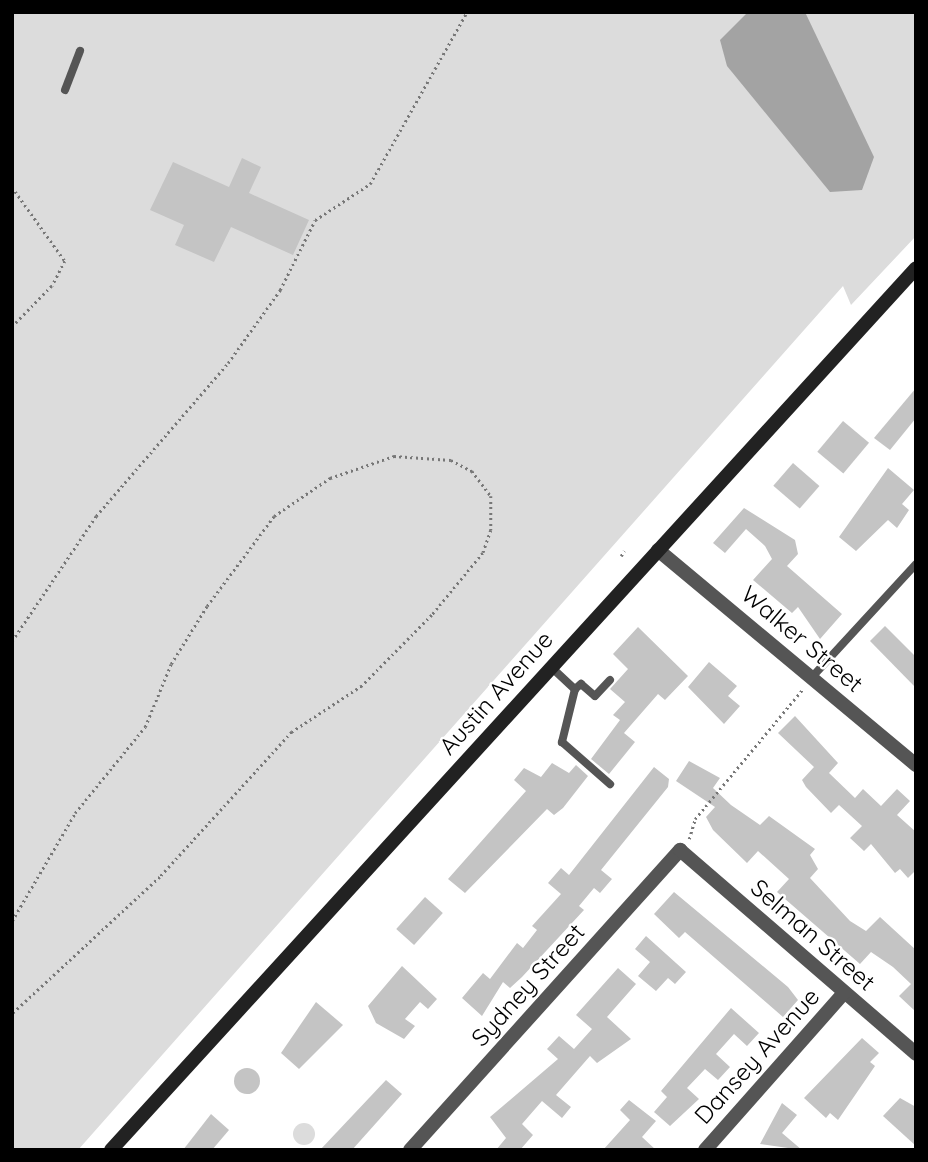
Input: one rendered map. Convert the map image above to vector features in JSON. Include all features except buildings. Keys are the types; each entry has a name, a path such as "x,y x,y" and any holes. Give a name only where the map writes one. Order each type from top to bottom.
{"main road":[{"name":"Austin Avenue","path":"111,1150 916,268"}],"street":[{"name":"Walker Street","path":"657,550 813,676 916,765"},
{"name":"Selman Street","path":"680,850 916,1054"},
{"name":"Sydney Street","path":"410,1150 680,850"},
{"name":"Dansey Avenue","path":"705,1150 844,993"}],"lane":[{"path":"65,90 80,51"},
{"path":"813,676 916,564"},
{"path":"551,667 575,689"},
{"path":"610,680 595,696 581,684 575,689 562,742 610,784"}],"path":[{"path":"12,641 96,516 228,363 280,290 315,220 370,184 467,12"},
{"path":"12,187 65,261 52,286 12,327"},
{"path":"12,921 75,813 145,727 200,617 274,516 330,478 394,456 451,460 472,471 491,496 491,530 483,553 432,615 362,686 292,732 160,877 12,1014"},
{"path":"621,556 624,551"},
{"path":"680,850 695,819 813,676"}],"shaded area":[{"path":"12,12 916,12 916,236 851,305 843,286 78,1150 12,1150"},
{"path":"748,12 805,12 874,157 862,190 830,192 727,66 720,40"},
{"path":"304,1123 312,1126 315,1134 312,1142 304,1145 296,1142 293,1134 296,1126"}]}
